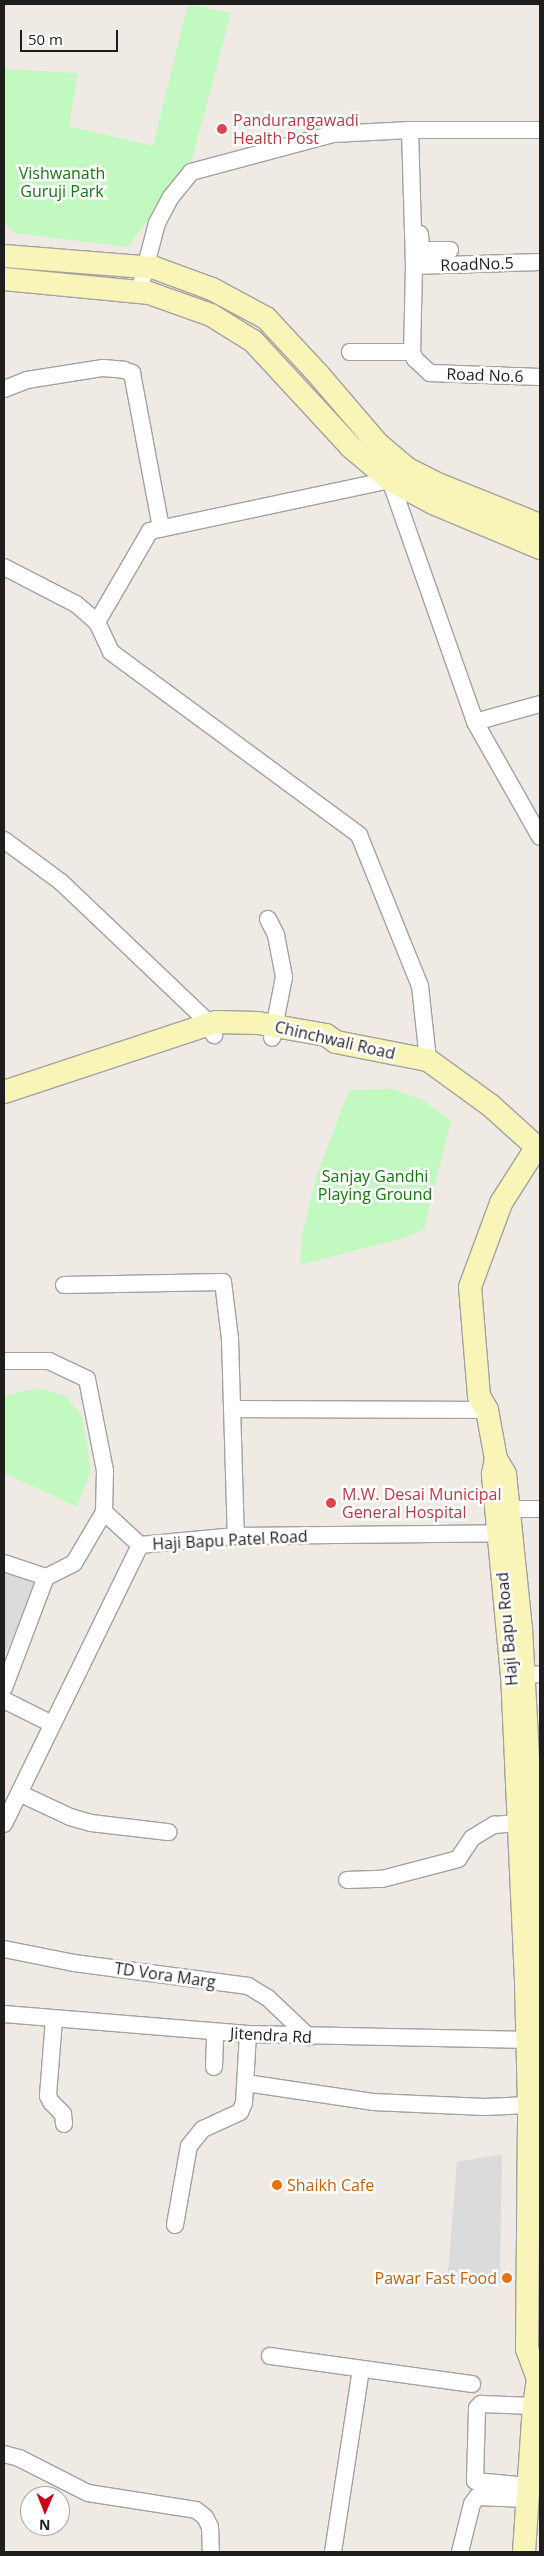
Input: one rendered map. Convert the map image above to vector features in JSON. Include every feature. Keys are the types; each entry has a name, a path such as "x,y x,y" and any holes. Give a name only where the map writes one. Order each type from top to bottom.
{"street":[{"path":"144,292 163,210 191,172 333,134 410,130 540,130"},
{"path":"350,352 412,352 414,266 410,130"},
{"path":"419,208 420,249 441,255"},
{"name":"RoadNo.5","path":"414,266 441,255 540,262"},
{"path":"4,256 150,268 212,289 266,318 318,374 378,444 436,494 540,548"},
{"path":"4,279 144,292 211,314 253,341 351,447 390,480 540,525"},
{"name":"Road No.6","path":"412,352 422,367 430,373 540,377"},
{"path":"4,389 27,380 103,368 124,370 132,373 161,528"},
{"path":"97,622 150,531 390,480"},
{"path":"390,480 475,722 540,837"},
{"path":"4,567 76,604 97,622 111,652 359,835 420,986 428,1060"},
{"path":"475,722 540,704"},
{"path":"4,840 61,882 212,1030"},
{"path":"268,920 276,936 284,977 273,1032"},
{"name":"Chinchwali Road","path":"11,1091 72,1078 115,1064 212,1030 216,1022 258,1023 273,1032 326,1035 336,1042 428,1060 490,1105 538,1149"},
{"path":"4,1108 72,1078"},
{"name":"Haji Bapu Road","path":"504,1534 508,1509 500,1485 492,1474 496,1459 487,1410 479,1396 476,1339 470,1287 501,1203 538,1149"},
{"path":"64,1285 224,1282 230,1339 236,1536"},
{"path":"4,1361 49,1361 87,1379 105,1471 104,1512 74,1563 46,1577 4,1688"},
{"path":"232,1409 487,1410"},
{"name":"Haji Bapu Road","path":"500,1485 514,1629 525,1675 531,1822 530,1918 536,2044 533,2099 535,2167 534,2301 527,2349 539,2374"},
{"path":"508,1509 540,1509"},
{"path":"104,1512 140,1545"},
{"name":"Haji Bapu Patel Road","path":"4,1824 140,1545 236,1536 504,1534"},
{"path":"4,1563 46,1577"},
{"path":"4,1700 52,1724"},
{"path":"19,1793 70,1817 91,1823 168,1832"},
{"path":"347,1880 382,1880 458,1859 472,1838 494,1825 531,1822"},
{"name":"TD Vora Marg","path":"4,1949 74,1963 248,1986 268,1998 309,2037"},
{"name":"Jitendra Rd","path":"4,2014 248,2034 536,2044"},
{"path":"54,2019 48,2096 62,2114 64,2124"},
{"path":"214,2067 216,2032"},
{"path":"175,2225 189,2146 203,2129 240,2112 244,2103 248,2034"},
{"path":"246,2083 373,2102 485,2107 533,2099"},
{"path":"270,2356 472,2384"},
{"path":"333,2552 361,2369"},
{"path":"524,2552 534,2406 539,2374"},
{"path":"528,2492 475,2480 478,2408 481,2404 534,2406"},
{"path":"4,2454 19,2458 88,2493 196,2510 205,2517 210,2527 211,2552"},
{"path":"460,2552 472,2504 477,2497 528,2492"}],"shaded area":[{"path":"4,1566 39,1580 4,1656"},
{"path":"502,2154 500,2283 447,2284 457,2162"}],"green space":[{"name":"Vishwanath Guruji Park","path":"188,4 231,13 192,160 128,247 15,233 4,223 4,69 78,73 69,126 153,146"},
{"name":"Sanjay Gandhi Playing Ground","path":"392,1089 423,1100 451,1121 424,1230 403,1238 300,1265 302,1235 317,1175 349,1090"},
{"path":"38,1388 66,1396 82,1417 91,1471 77,1507 4,1473 4,1396"}],"place":[{"name":"Pandurangawadi Health Post","path":"222,129"},
{"name":"M.W. Desai Municipal General Hospital","path":"331,1503"},
{"name":"Shaikh Cafe","path":"277,2185"},
{"name":"Pawar Fast Food","path":"507,2278"}]}
